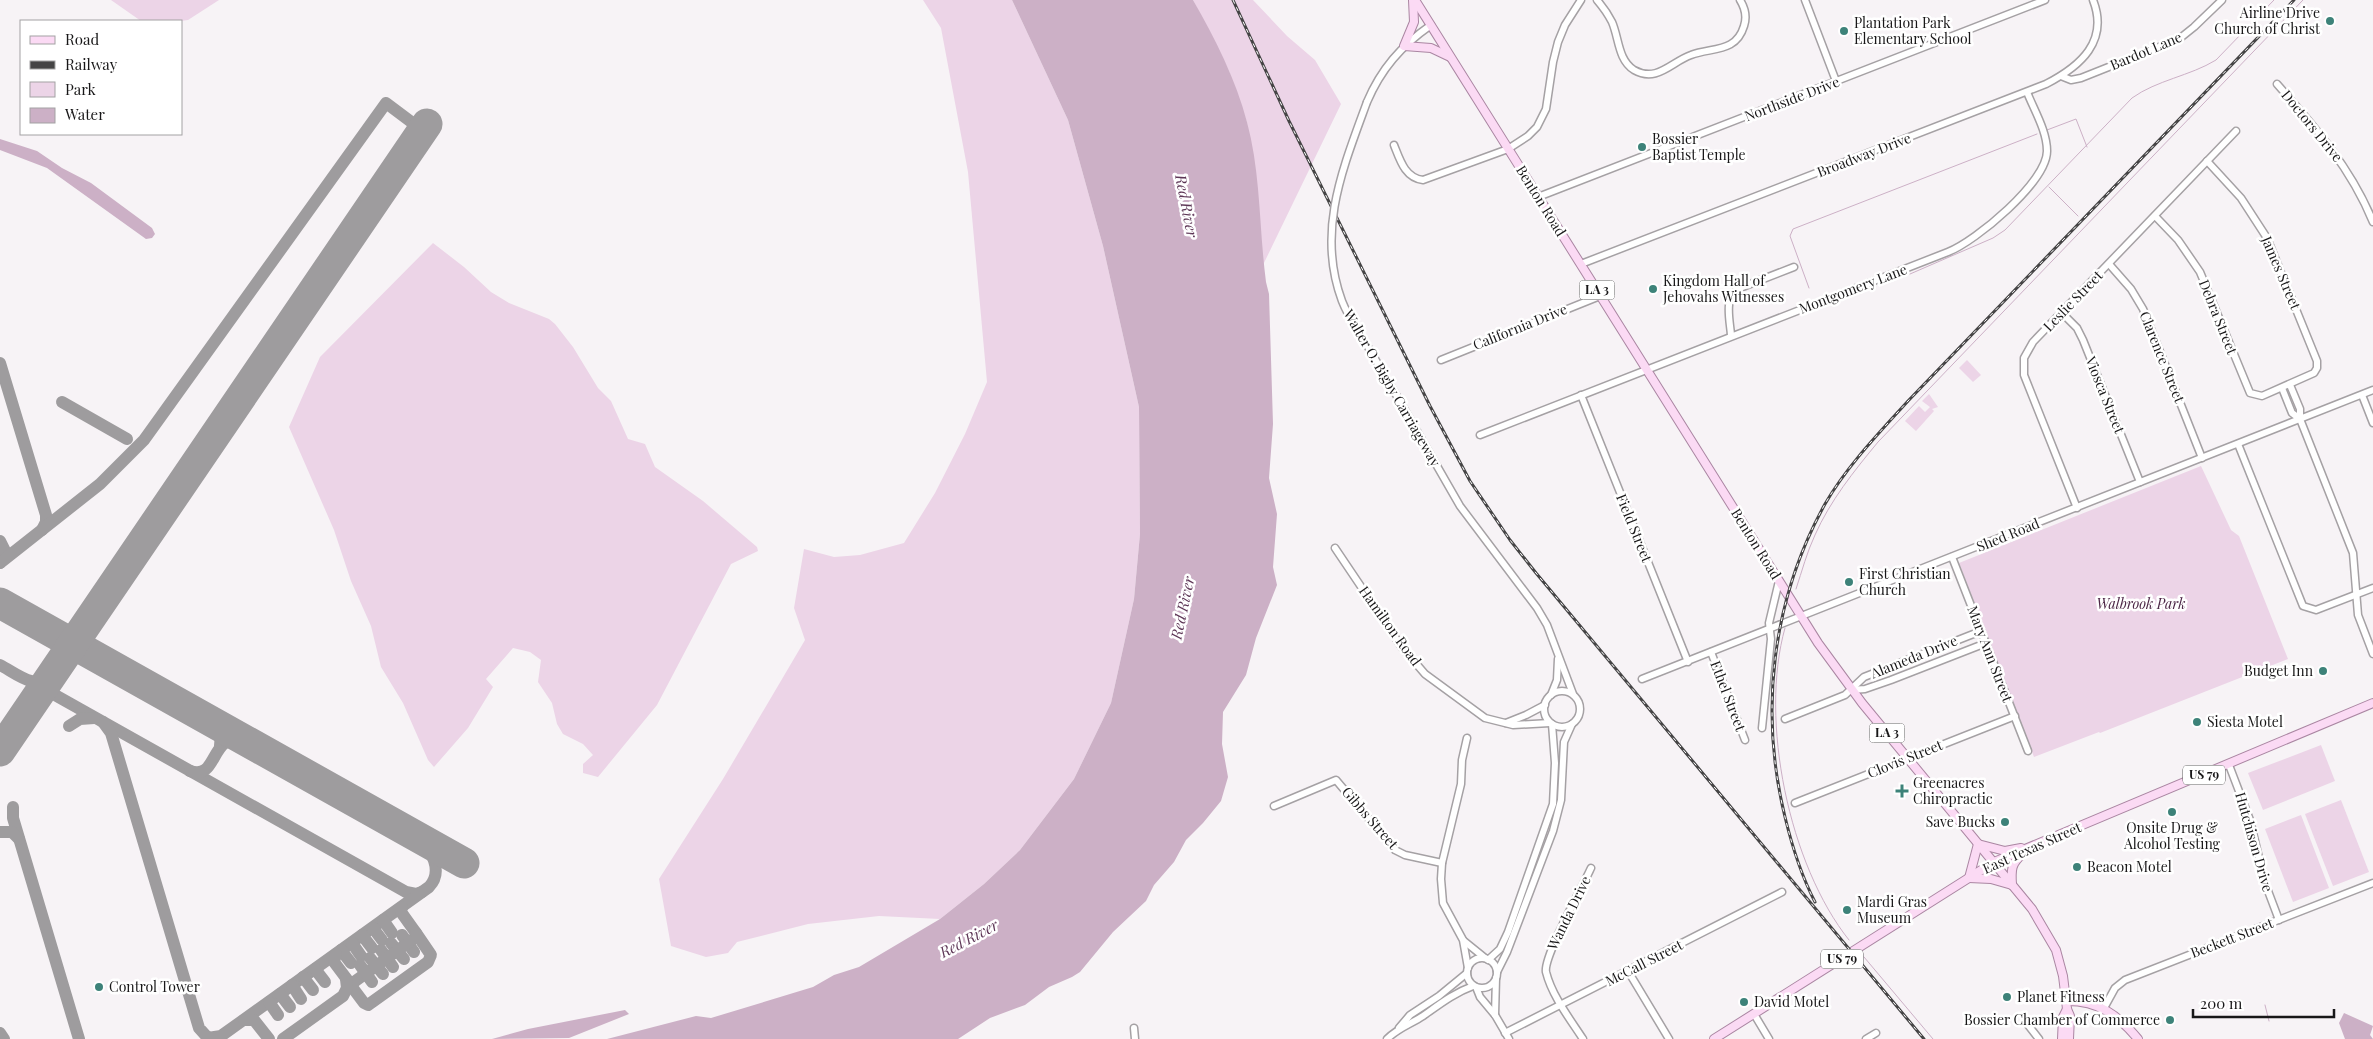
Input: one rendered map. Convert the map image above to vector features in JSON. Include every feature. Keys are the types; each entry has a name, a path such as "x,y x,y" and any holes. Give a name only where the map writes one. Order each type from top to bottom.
{"main road":[{"name":"Benton Road","path":"1414,0 1802,617 1852,690 2032,909 2056,950 2063,976 2067,1005"},
{"path":"1414,0 1414,22 1404,46 1431,48 1452,59"},
{"name":"East Texas Street","path":"1714,1039 1994,862 2373,703"},
{"path":"1978,844 2005,851 2035,845 2013,863 2012,885 1991,879 1969,878 1978,844"},
{"path":"2067,1005 2091,1003 2104,1008 2124,1022 2138,1039"},
{"name":"LA 3","path":"2062,1039 2063,1016 2067,1005"},
{"name":"LA 3","path":"2067,1005 2070,1016 2069,1039"}],"street":[{"path":"1394,145 1405,170 1415,178 1423,180 1508,149 1528,136 1542,119 1558,42 1565,25 1581,0"},
{"path":"1597,0 1612,22 1625,61 1633,69 1650,74 1666,70 1691,55 1722,49 1736,41 1741,35 1746,22 1740,0"},
{"path":"1806,0 1836,81"},
{"name":"Northside Drive","path":"1538,197 2043,0"},
{"name":"Broadway Drive","path":"1581,264 2027,92 2060,76 2087,52 2096,40 2099,24 2093,0"},
{"name":"Bardot Lane","path":"2060,76 2071,80 2081,78 2171,43 2194,28 2222,0"},
{"name":"Walter O. Bigby Carriageway","path":"1431,25 1404,46 1383,70 1367,102 1334,200 1330,227 1332,260 1338,289 1348,314 1460,506 1537,608 1546,625 1572,694"},
{"name":"Doctors Drive","path":"2277,84 2316,127 2334,151 2358,188 2373,222"},
{"name":"Montgomery Lane","path":"1480,435 1731,335 1955,249 1984,232 2035,179 2045,163 2046,141 2027,92"},
{"name":"Leslie Street","path":"2077,508 2024,370 2024,358 2030,346 2236,131"},
{"name":"James Street","path":"2207,161 2246,205 2267,238 2317,361 2318,368 2314,373 2286,386"},
{"name":"Debra Street","path":"2155,216 2178,240 2200,272 2248,391 2259,396 2286,386"},
{"name":"Clarence Street","path":"2109,264 2131,289 2143,309 2202,458"},
{"path":"1731,335 1729,302 1732,293 1740,288 1794,267"},
{"name":"California Drive","path":"1441,360 1600,296"},
{"name":"Viosca Street","path":"2062,312 2076,328 2083,340 2140,482"},
{"path":"2286,386 2300,409 2300,419 2353,554 2358,615 2373,654"},
{"name":"Shed Road","path":"1642,679 2373,390"},
{"name":"Field Street","path":"1581,395 1688,662"},
{"path":"2362,395 2373,423"},
{"path":"2238,444 2300,601 2308,609 2318,609 2373,588"},
{"name":"Hamilton Road","path":"1336,548 1401,646 1426,674 1485,718 1513,725 1551,723"},
{"name":"Mary Ann Street","path":"1952,557 2028,751"},
{"path":"1762,728 1771,639 1769,630 1779,581"},
{"name":"Alameda Drive","path":"1852,690 1856,682 1864,677 1981,631"},
{"name":"Alameda Drive","path":"1785,719 1841,697 1852,690 1866,689 1986,643"},
{"name":"Ethel Street","path":"1711,652 1745,740"},
{"name":"Walter O. Bigby Carriageway","path":"1551,695 1556,680 1558,658"},
{"path":"1399,1028 1422,1016 1451,995 1475,987 1486,988 1491,986 1507,952 1553,831 1562,792 1564,742 1572,724 1579,715 1580,709 1577,698 1572,694 1562,691 1551,695 1544,705 1506,723"},
{"path":"1544,705 1545,716 1551,723 1562,727 1572,724"},
{"name":"Clovis Street","path":"1795,803 2015,716"},
{"path":"1387,1039 1410,1015 1439,996 1467,970 1473,961 1487,959 1500,949 1508,932 1553,804 1555,762 1551,723"},
{"path":"1467,738 1462,760 1461,784 1442,863 1443,903 1463,940 1477,954 1487,959 1496,967 1495,1015"},
{"name":"Hutchison Drive","path":"2229,765 2250,820 2261,869 2278,920"},
{"name":"Gibbs Street","path":"1274,806 1336,780 1395,850 1405,855 1442,863"},
{"name":"Wanda Drive","path":"1583,1039 1561,1004 1546,971 1546,962 1592,868"},
{"name":"Beckett Street","path":"2104,1008 2113,990 2122,981 2373,883"},
{"name":"McCall Street","path":"1507,1036 1561,1004 1782,892"},
{"path":"1463,940 1470,982 1475,987 1480,998 1495,1015 1507,1036"},
{"path":"1628,971 1669,1039"},
{"path":"1754,1014 1769,1039"},
{"path":"2028,1025 2039,1039"},
{"path":"1134,1028 1135,1039"},
{"path":"1866,1039 1876,1033"}],"green space":[{"path":"111,0 219,0 188,20 140,20"},
{"path":"923,0 1012,0 1068,120 1103,246 1139,407 1140,534 1134,599 1111,703 1074,779 1020,850 984,884 940,919 879,916 808,924 737,942 728,953 706,957 671,946 659,879 723,779 805,640 794,608 804,549 834,557 860,555 904,543 935,493 965,434 987,382 968,172 941,28"},
{"path":"1193,0 1253,0 1287,36 1315,60 1341,104 1263,265 1247,122 1229,71"},
{"path":"433,243 464,267 491,292 509,303 549,319 555,324 573,347 598,388 611,401 628,439 645,444 655,467 703,501 757,547 758,551 731,564 657,705 598,777 583,773 583,764 593,755 583,744 563,734 557,724 552,703 538,682 541,660 530,652 513,648 486,679 493,687 468,728 434,767 428,760 403,703 381,667 371,626 351,581 334,530 289,427 320,357"},
{"path":"1967,360 1981,375 1973,382 1959,368"},
{"path":"1929,394 1938,407 1932,409 1934,411 1916,431 1905,421 1919,406 1925,412 1930,407 1922,401"},
{"name":"Walbrook Park","path":"2201,466 2231,530 2239,536 2288,659 2034,757 1959,563"},
{"path":"2321,745 2335,781 2263,810 2248,773"},
{"path":"2341,800 2369,872 2333,886 2305,814"},
{"path":"2301,815 2329,888 2293,902 2265,829"}],"water":[{"name":"Red River","path":"1012,0 1193,0 1224,59 1247,122 1255,161 1266,282 1269,294 1273,424 1269,478 1277,514 1273,567 1277,585 1256,638 1246,675 1223,712 1222,744 1228,777 1221,801 1186,840 1174,862 1154,885 1146,901 1113,932 1080,972 1049,987 1025,1005 990,1018 958,1039 607,1039 696,1016 711,1018 813,987 834,975 859,967 940,919 984,884 1020,850 1074,779 1111,703 1134,599 1140,534 1139,407 1103,246 1068,120"},
{"path":"0,139 37,151 62,168 91,183 152,228 155,234 152,238 146,239 47,168 0,150"},
{"path":"625,1010 629,1014 569,1038 492,1039 528,1029"},
{"path":"2344,1013 2373,1026 2370,1035 2373,1039 2345,1039 2339,1023"}],"waterway":[{"path":"1910,274 1993,238 2005,230 2132,98 2152,87 2216,60 2274,0"},
{"path":"1796,589 1812,541 1821,522 1851,475 1878,442 2303,0"},
{"path":"2047,130 2076,119 2087,147"},
{"path":"1809,288 1790,236 1793,229 2037,134"},
{"path":"2049,187 2078,216"},
{"path":"1785,628 1778,665 1776,705 1778,747 1785,790 1796,833 1810,873 1828,909 1849,940"},
{"path":"1864,957 1933,1039"},
{"path":"2265,1005 2269,1021"}],"taxiway":[{"path":"0,563 100,484 144,440 386,103 422,130"},
{"path":"0,363 46,515 46,522 42,530"},
{"path":"62,402 127,439"},
{"path":"0,541 5,551 0,563"},
{"path":"0,665 19,676 33,681 46,680 52,675"},
{"path":"33,702 44,694 55,695 406,892 416,894 422,892"},
{"path":"69,726 80,719 94,718"},
{"path":"103,722 111,733 199,1028 208,1038 221,1036 429,887 433,881 436,868 428,848 419,838"},
{"path":"212,722 221,733 220,746"},
{"path":"190,771 199,772 206,769 225,743 233,739 244,740"},
{"path":"13,807 13,818 79,1039"},
{"path":"0,832 12,832 19,839"},
{"path":"336,954 334,962 349,982 354,982 416,937 416,933 401,912 402,907"},
{"path":"383,920 392,933"},
{"path":"373,928 382,940"},
{"path":"354,982 352,987 364,1003 368,1005 428,962 431,955 416,933"},
{"path":"362,935 372,948"},
{"path":"402,935 414,952"},
{"path":"352,943 361,956"},
{"path":"391,943 404,959"},
{"path":"341,950 351,963"},
{"path":"381,950 393,967"},
{"path":"370,958 383,974"},
{"path":"360,965 372,982"},
{"path":"315,969 325,982"},
{"path":"303,977 313,990"},
{"path":"283,1039 343,996 347,988 346,979"},
{"path":"292,985 301,999"},
{"path":"280,994 290,1007"},
{"path":"269,1002 278,1015"},
{"path":"244,1020 254,1020 269,1039"},
{"path":"0,1033 4,1039"}],"runway":[{"path":"0,751 427,124"},
{"path":"0,603 464,863"}],"railway":[{"path":"1233,0 1289,121 1430,406 1470,481 1510,540 1536,573 1924,1039"},
{"path":"1815,902 1797,860 1785,817 1777,777 1772,697 1775,657 1782,617 1793,578 1807,541 1825,504 1853,463 1908,401 2294,0"}],"place":[{"name":"Airline Drive Church of Christ","path":"2330,21"},
{"name":"Plantation Park Elementary School","path":"1844,31"},
{"name":"Bossier Baptist Temple","path":"1642,147"},
{"name":"Kingdom Hall of Jehovahs Witnesses","path":"1653,289"},
{"name":"First Christian Church","path":"1849,582"},
{"name":"Budget Inn","path":"2323,671"},
{"name":"Siesta Motel","path":"2197,722"},
{"name":"Greenacres Chiropractic","path":"1902,791"},
{"name":"Onsite Drug & Alcohol Testing","path":"2172,812"},
{"name":"Save Bucks","path":"2005,822"},
{"name":"Beacon Motel","path":"2077,867"},
{"name":"Mardi Gras Museum","path":"1847,910"},
{"name":"Control Tower","path":"99,987"},
{"name":"Planet Fitness","path":"2007,997"},
{"name":"David Motel","path":"1744,1002"},
{"name":"Bossier Chamber of Commerce","path":"2170,1020"}]}
